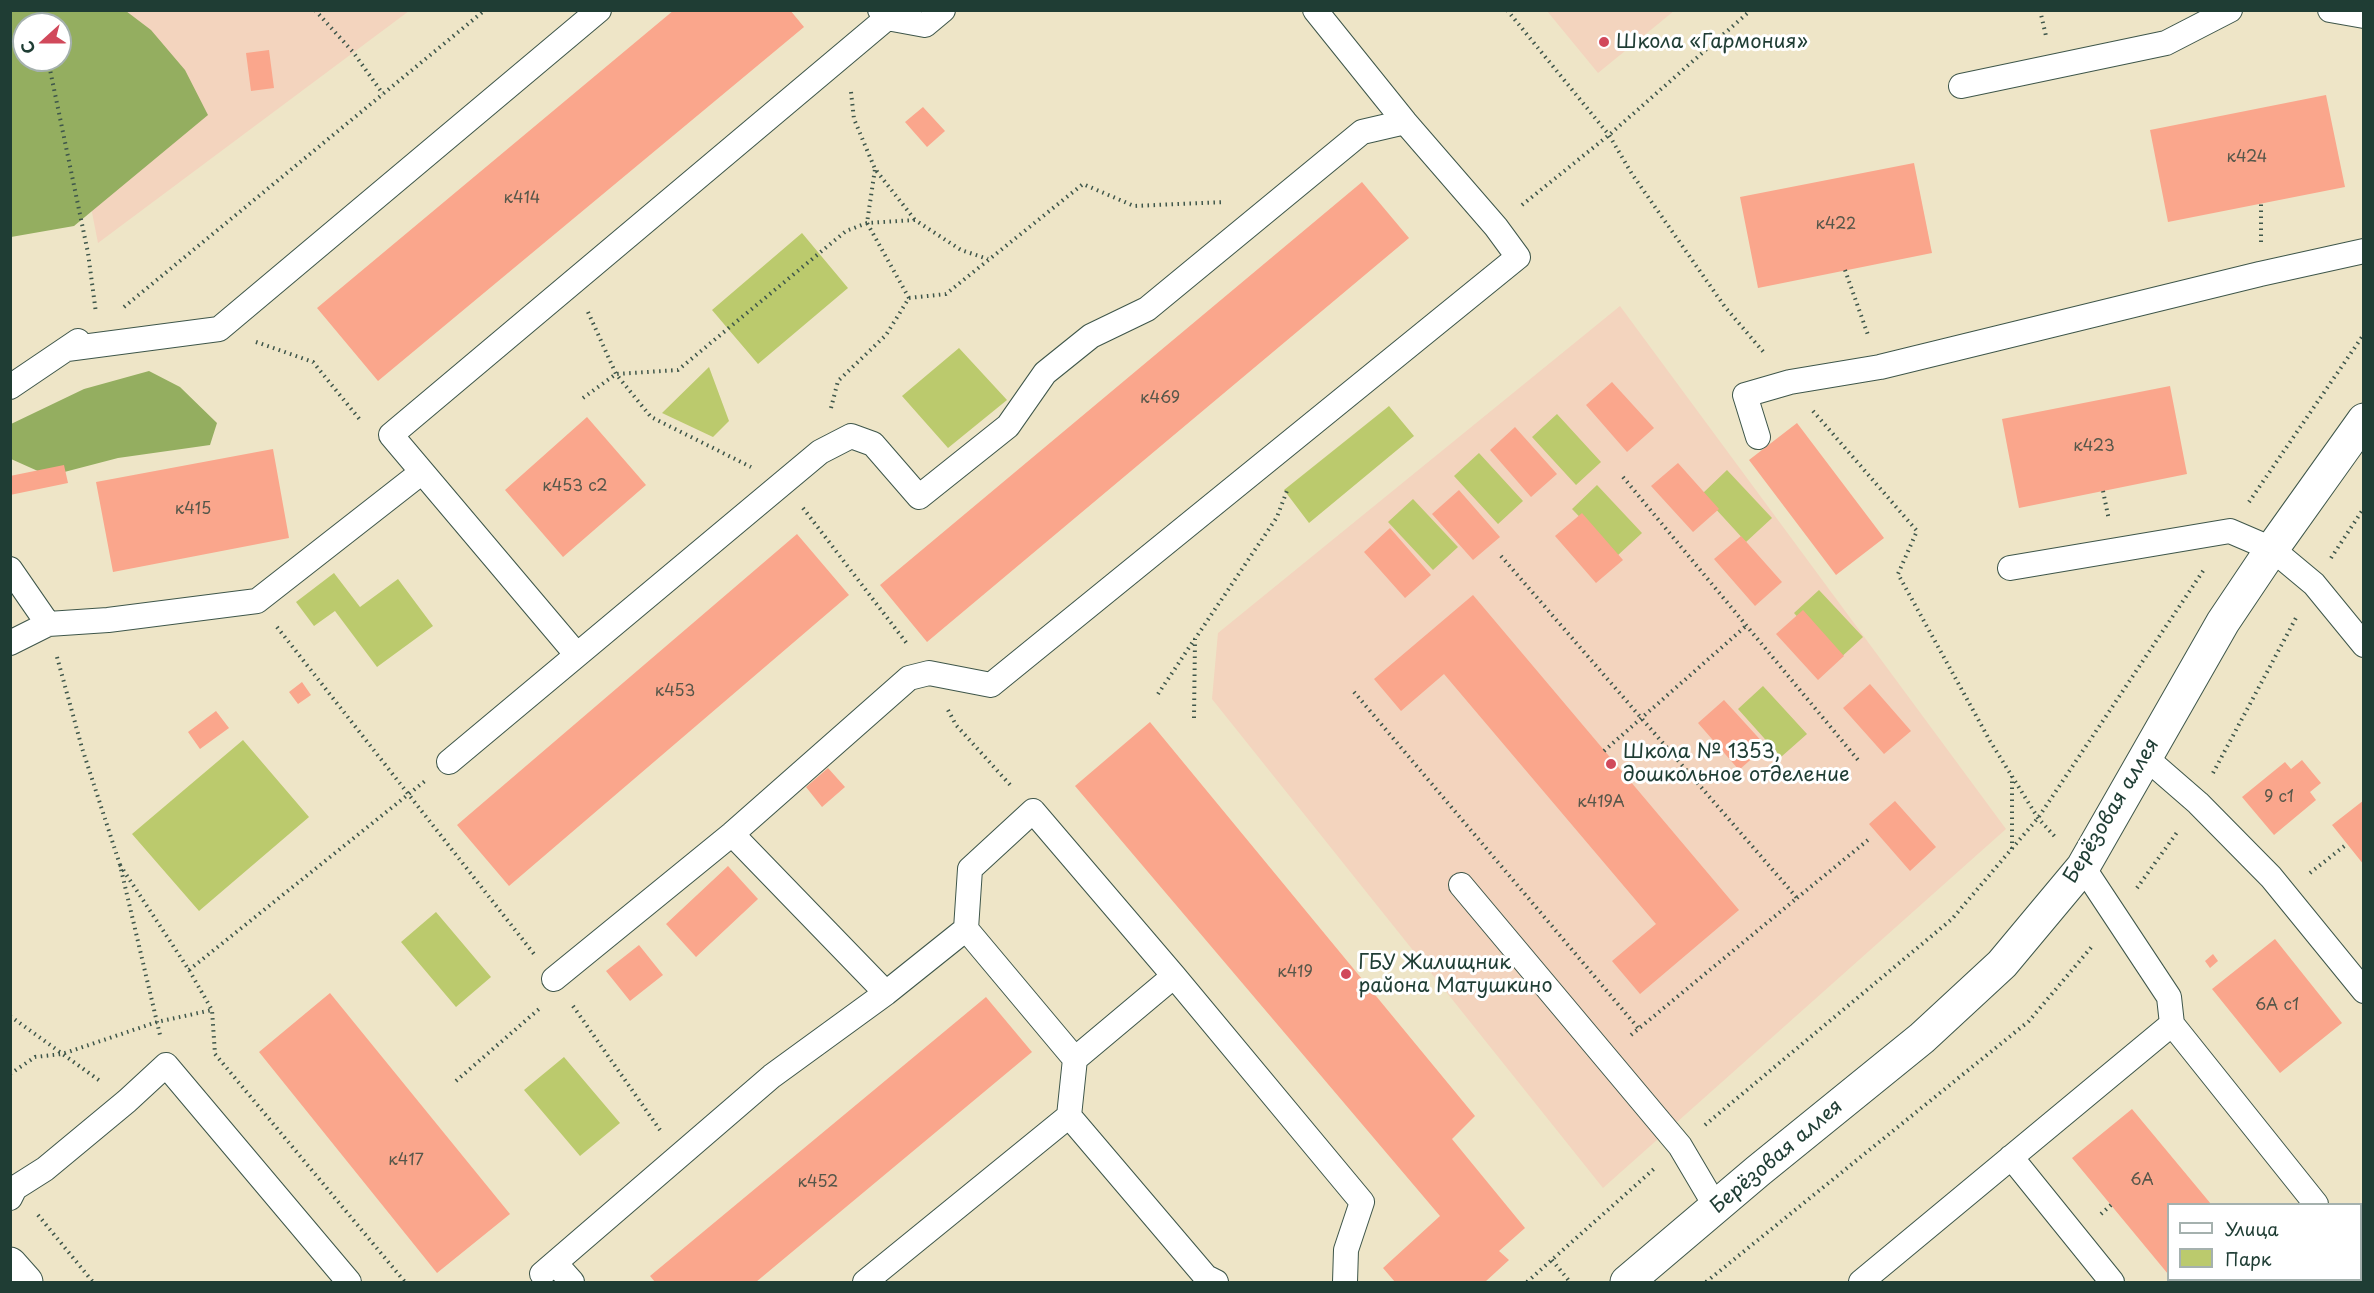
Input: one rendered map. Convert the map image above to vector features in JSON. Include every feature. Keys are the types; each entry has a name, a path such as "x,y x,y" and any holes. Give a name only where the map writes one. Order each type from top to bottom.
{"street":[{"name":"Берёзовая аллея","path":"1627,1282 1922,1038 2002,964 2083,867 2223,622 2364,420"},
{"path":"10,1264 26,1282"}],"lane":[{"path":"67,349 219,329 599,10"},
{"path":"577,655 391,435 846,52 883,14 925,25 943,10"},
{"path":"554,979 732,834 909,678 929,673 991,685 1518,256 1496,226 1405,122 1315,10"},
{"path":"1961,86 2166,43 2230,10"},
{"path":"2330,10 2364,16"},
{"path":"449,762 820,452 851,436 873,444 919,497 1008,426 1045,373 1091,336 1147,309 1362,132 1405,122"},
{"path":"1758,436 1745,395 1790,382 1880,367 2248,276 2364,251"},
{"path":"10,387 98,328"},
{"path":"10,643 48,624 108,620 257,601 422,472"},
{"path":"2010,568 2230,531 2272,549 2314,584 2364,645"},
{"path":"10,569 48,624"},
{"path":"2145,757 2198,803 2284,892 2364,991"},
{"path":"1075,1059 966,929 970,869 1033,811 1362,1202 1346,1250 1345,1282"},
{"path":"732,834 886,993"},
{"path":"2083,867 2169,997 2172,1024 2315,1203"},
{"path":"1461,885 1680,1146 1716,1207"},
{"path":"572,1282 548,1269 772,1077 886,993 966,929"},
{"path":"865,1282 1069,1116 1075,1059 1174,976"},
{"path":"1861,1282 2172,1024"},
{"path":"13,1193 127,1101 166,1065 349,1282"},
{"path":"1069,1116 1206,1277 1216,1282"},
{"path":"2011,1157 2112,1282"}],"path":[{"path":"315,10 353,52 383,94"},
{"path":"98,328 485,10"},
{"path":"1496,226 1609,135 1750,10"},
{"path":"846,52 854,119 875,169 915,220 961,250 988,259"},
{"path":"50,72 88,253 98,328"},
{"path":"875,169 867,223 909,298"},
{"path":"909,298 946,294 1083,184 1134,206 1225,202"},
{"path":"583,398 616,374 678,370 846,231 867,223 915,220"},
{"path":"1845,270 1880,367"},
{"path":"573,281 616,374 651,417 743,463"},
{"path":"820,452 838,381 886,335 909,298"},
{"path":"219,329 313,362 366,427 391,435"},
{"path":"1527,1282 1680,1146 1952,920 2038,818 2350,351 2364,334"},
{"path":"1158,694 1277,517 1305,440 1301,433"},
{"path":"1623,477 1858,760"},
{"path":"1501,556 1797,898"},
{"path":"257,601 554,979 679,1157"},
{"path":"48,624 82,748 120,865 166,1065"},
{"path":"1604,751 1746,626"},
{"path":"1194,718 1195,639"},
{"path":"1354,692 1639,1029"},
{"path":"189,970 449,762"},
{"path":"2012,775 2012,849"},
{"path":"1605,1057 1868,840"},
{"path":"2284,892 2347,844"},
{"path":"120,865 189,970 212,1010 215,1054 405,1282"},
{"path":"456,1082 548,1001 554,979"},
{"path":"10,1074 35,1057 62,1054 157,1022 212,1010"},
{"path":"10,1016 127,1101"},
{"path":"13,1193 93,1282"},
{"path":"1552,1260 1570,1282"}],"shaded area":[{"path":"409,11 98,243 65,72 72,72 72,12 54,12"},
{"name":"Школа «Гармония»","path":"1547,11 1674,11 1598,73"},
{"name":"Школа № 1353, дошкольное отделение","path":"1620,306 2006,829 1603,1188 1212,699 1218,633"}],"green space":[{"path":"11,10 126,11 151,30 185,70 208,115 74,226 11,237"},
{"path":"802,233 848,288 758,364 712,310"},
{"path":"959,348 1007,400 948,448 902,396"},
{"path":"709,367 729,421 713,437 662,413"},
{"path":"149,371 180,387 217,423 210,445 118,458 49,476 11,459 11,424 84,389"},
{"path":"1389,406 1414,436 1309,523 1284,490"},
{"path":"1557,414 1601,462 1576,485 1532,437"},
{"path":"1479,453 1523,501 1498,524 1454,476"},
{"path":"1727,470 1772,518 1746,542 1702,494"},
{"path":"1597,485 1642,533 1617,556 1572,509"},
{"path":"1413,499 1458,547 1433,570 1388,522"},
{"path":"334,573 360,607 398,579 433,626 377,667 335,611 314,626 296,602"},
{"path":"1819,590 1863,637 1837,661 1794,613"},
{"path":"1763,686 1807,734 1781,757 1738,709"},
{"path":"243,740 309,817 199,911 132,834"},
{"path":"436,912 491,977 456,1007 401,942"},
{"path":"564,1057 620,1123 580,1156 524,1090"}],"building":[{"path":"674,10 790,10 804,27 378,381 317,308"},
{"path":"269,50 274,88 251,91 246,53"},
{"path":"2326,95 2345,187 2168,222 2150,130"},
{"path":"923,107 945,131 927,147 905,122"},
{"path":"1914,163 1932,253 1758,288 1740,197"},
{"path":"1362,182 1409,238 927,642 880,585"},
{"path":"1612,382 1654,428 1627,452 1586,405"},
{"path":"2170,386 2187,474 2019,508 2002,419"},
{"path":"587,417 646,485 563,557 505,490"},
{"path":"1797,423 1884,538 1836,575 1749,460"},
{"path":"1515,427 1557,474 1531,497 1490,450"},
{"path":"273,449 289,538 113,572 96,482"},
{"path":"1678,463 1719,509 1693,532 1651,486"},
{"path":"64,465 68,483 10,495 10,476"},
{"path":"1459,490 1500,537 1473,560 1432,514"},
{"path":"1582,513 1623,560 1596,583 1555,536"},
{"path":"1390,528 1431,575 1405,598 1364,552"},
{"path":"797,534 849,595 509,886 457,825"},
{"path":"1741,536 1782,582 1755,606 1714,559"},
{"path":"1473,595 1739,910 1640,994 1612,961 1656,924 1444,674 1401,711 1374,679"},
{"path":"1803,610 1844,656 1818,680 1776,634"},
{"path":"302,682 311,695 298,704 289,692"},
{"path":"1870,684 1911,731 1884,754 1843,708"},
{"path":"1724,700 1766,746 1739,770 1698,723"},
{"path":"216,711 229,728 200,749 188,732"},
{"path":"1150,722 1475,1116 1452,1139 1525,1228 1499,1251 1509,1260 1485,1282 1395,1282 1383,1268 1440,1216 1075,786"},
{"path":"2302,760 2321,783 2310,792 2316,800 2274,835 2242,797 2285,762 2291,769"},
{"path":"828,768 845,787 822,807 806,787"},
{"path":"2364,800 2364,865 2332,825"},
{"path":"1895,801 1936,847 1910,871 1869,824"},
{"path":"728,866 758,899 696,957 666,924"},
{"path":"2275,939 2342,1023 2280,1073 2212,989"},
{"path":"639,945 663,975 630,1001 606,971"},
{"path":"2213,954 2218,961 2210,968 2205,961"},
{"path":"330,993 510,1214 437,1273 259,1052"},
{"path":"986,997 1032,1052 756,1282 655,1282 650,1276"},
{"path":"2132,1109 2210,1203 2167,1203 2167,1273 2072,1158"},
{"path":"2174,1281 2276,1282 2176,1282"}],"place":[{"name":"Школа «Гармония»","path":"1604,42"},
{"name":"Школа № 1353, дошкольное отделение","path":"1611,764"},
{"name":"ГБУ Жилищник района Матушкино","path":"1346,974"}]}
